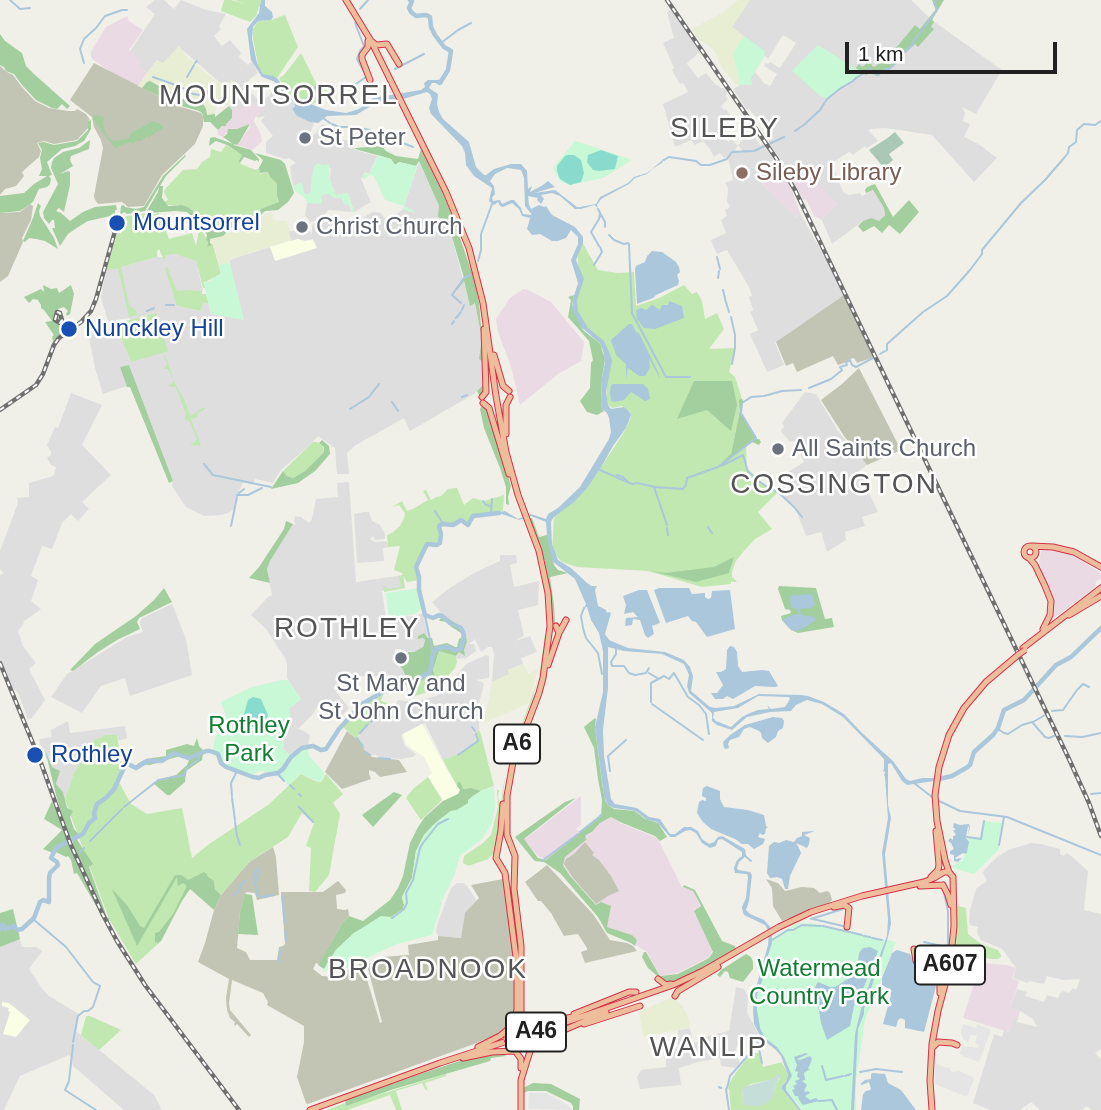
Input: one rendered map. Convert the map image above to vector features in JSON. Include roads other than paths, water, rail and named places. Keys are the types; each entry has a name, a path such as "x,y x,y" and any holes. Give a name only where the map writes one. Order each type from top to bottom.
{"highway":[{"name":"A6","path":"345,0 403,108 453,212 467,250 482,303 500,435 513,485 543,568 548,593 551,624 543,667 509,769 496,860 506,876 517,965 517,1010 508,1029"},
{"path":"371,79 362,59 369,41 376,45 387,44 398,62"},
{"path":"365,52 377,56 380,44"},
{"path":"484,319 499,374 509,394 505,428 509,469"},
{"path":"484,319 486,392 483,400 489,408 509,469"},
{"path":"1024,649 1047,624 1051,606 1035,565 1024,551 1028,546 1074,552 1101,568"},
{"path":"1032,546 1037,553"},
{"path":"1029,558 1034,557 1039,549 1046,547"},
{"path":"1034,639 1101,592"},
{"path":"898,888 928,878 938,870 940,861 936,834 935,784 940,759 953,722 970,696 986,678 1101,592"},
{"path":"539,693 566,620"},
{"path":"551,624 559,633"},
{"name":"A6","path":"525,1024 521,1013 521,946 514,889 514,859 507,832 507,796 516,754 539,693 548,639"},
{"path":"934,797 938,827 949,872 953,877 953,881 948,885 940,882 941,860 936,834"},
{"path":"497,852 504,847 512,850"},
{"path":"500,865 509,865 514,859"},
{"path":"939,875 949,872"},
{"name":"A46","path":"890,891 939,875"},
{"name":"A607","path":"931,1110 930,1056 953,950 953,881"},
{"name":"A46","path":"829,907 833,898 840,902 883,892 943,885"},
{"name":"A607","path":"931,1110 927,1083 928,1054 951,937 950,899 943,885"},
{"name":"A46","path":"317,1110 633,1001 691,977 804,917 883,892"},
{"path":"829,907 848,907 846,927"},
{"name":"A46","path":"640,998 682,983 730,960 763,938"},
{"path":"914,949 919,967 941,985 940,996"},
{"path":"675,996 678,991 730,960"},
{"path":"935,978 943,976 947,968"},
{"path":"658,979 669,985 691,977"},
{"path":"556,1033 626,1012 640,998 629,992 558,1020"},
{"path":"440,1063 484,1044 516,1023 535,1025 612,1008"},
{"path":"456,1060 511,1047 525,1052 536,1042 612,1008"},
{"name":"A46","path":"310,1110 440,1063 612,1008"},
{"path":"519,1110 521,1080 531,1046 531,1034 525,1024"},
{"path":"935,1026 936,1037 942,1042"},
{"path":"508,1029 511,1047 521,1059 519,1110"},
{"path":"930,1056 936,1042 956,1043"}],"waterway":[{"path":"10,0 20,9 30,8"},
{"path":"360,9 368,0"},
{"path":"410,0 411,12 416,16 430,17 435,35 444,47 451,51 448,70 440,83 438,82"},
{"path":"795,131 841,88 870,69 878,75 902,58 937,10 934,3 936,0"},
{"path":"84,63 80,49 84,39 105,16 127,10"},
{"path":"355,23 364,46 357,59 364,72"},
{"path":"441,43 471,23"},
{"path":"395,69 424,54"},
{"path":"187,77 194,65"},
{"path":"153,77 193,94 206,96 208,91"},
{"path":"353,86 366,77"},
{"path":"305,100 317,86"},
{"path":"202,104 205,96"},
{"path":"323,118 330,123"},
{"path":"880,354 887,350 887,344 923,312 947,296 970,270 982,250 1021,203 1068,153 1069,147 1076,142 1077,130 1084,124 1095,125 1101,121"},
{"path":"332,124 352,127"},
{"path":"354,127 378,133"},
{"path":"380,134 413,147"},
{"path":"664,160 669,157 710,165 727,159 732,152 754,151 784,137"},
{"path":"478,261 481,234 492,204"},
{"path":"598,209 605,227"},
{"path":"599,246 591,232 600,214"},
{"path":"609,235 614,240 629,244 632,313 666,377 690,377"},
{"path":"594,265 602,252 600,247"},
{"path":"717,257 720,269"},
{"path":"718,278 719,271"},
{"path":"461,303 452,295 464,278 470,275"},
{"path":"723,290 725,298"},
{"path":"725,299 729,312"},
{"path":"166,305 174,305"},
{"path":"462,310 464,305"},
{"path":"147,311 154,308"},
{"path":"456,318 461,312"},
{"path":"731,317 735,335 732,364"},
{"path":"809,388 831,379 842,370 840,367 847,365 846,362 850,360 856,367 873,358"},
{"path":"350,409 369,397 379,384"},
{"path":"756,438 741,413 742,403 751,397 801,390"},
{"path":"462,397 467,395"},
{"path":"392,402 398,411"},
{"path":"747,445 755,439"},
{"path":"600,470 632,484 683,489 687,478 718,467 746,446"},
{"path":"721,466 743,455 748,472 755,477"},
{"path":"204,464 213,475 271,487"},
{"path":"617,475 627,481"},
{"path":"756,479 778,492 802,517"},
{"path":"654,487 667,525"},
{"path":"237,495 248,495 262,488"},
{"path":"239,493 244,489"},
{"path":"231,526 237,497"},
{"path":"483,501 491,506"},
{"path":"491,512 492,501"},
{"path":"435,511 442,522"},
{"path":"71,840 83,834 95,818 97,804 114,789 128,764 136,768 147,761 162,761 174,753 188,758 210,751 218,754 221,763 226,767 253,777 278,773 302,748 313,746 326,749 339,729 362,704 397,684 413,682 430,672 433,654 437,648 461,649 464,635 461,628 442,616 433,618 425,615 416,567 427,544 440,543 440,525 453,525 461,520 468,525 473,516 499,513"},
{"path":"708,527 712,533"},
{"path":"667,528 668,535"},
{"path":"584,608 581,616 583,628 586,638 598,653 602,674"},
{"path":"425,615 433,654"},
{"path":"939,779 952,776 970,765 974,752 998,728 1004,710 1024,700 1056,665 1071,657 1101,628"},
{"path":"616,649 612,666 624,666 629,673 635,675 646,673 649,668"},
{"path":"649,673 657,678"},
{"path":"651,702 651,683 664,676 669,679 674,673 688,697 706,714 709,734"},
{"path":"1078,689 1083,684 1089,687"},
{"path":"1052,711 1063,710 1077,690"},
{"path":"652,704 703,740"},
{"path":"371,722 384,711"},
{"path":"1033,722 1045,715"},
{"path":"998,729 1008,734 1032,722 1045,737 1056,735"},
{"path":"360,733 368,724"},
{"path":"472,727 475,731"},
{"path":"1065,736 1082,737 1101,733"},
{"path":"458,755 478,741 476,734"},
{"path":"357,738 363,747"},
{"path":"610,771 608,756 626,740"},
{"path":"158,780 185,775 186,768 198,760 201,752"},
{"path":"366,752 370,755"},
{"path":"379,758 390,759"},
{"path":"232,796 231,783 237,771"},
{"path":"277,773 284,781"},
{"path":"124,807 157,781"},
{"path":"914,783 932,797"},
{"path":"290,785 294,789"},
{"path":"1091,794 1101,793"},
{"path":"232,798 235,820"},
{"path":"937,800 960,811 1007,817 1101,855"},
{"path":"299,807 313,822"},
{"path":"90,841 122,809"},
{"path":"580,832 599,817"},
{"path":"999,845 1004,817"},
{"path":"392,918 404,909 407,903 406,893 413,880 420,848 438,824 448,819"},
{"path":"967,837 981,839 984,821"},
{"path":"235,822 240,845"},
{"path":"542,861 578,834"},
{"path":"0,929 3,925 5,929 14,926 17,930 22,929 34,918 40,902 49,902 50,873 58,865 51,858 56,848 68,842"},
{"path":"80,852 84,848"},
{"path":"744,855 751,861"},
{"path":"253,879 259,869 255,882 257,895 273,895"},
{"path":"234,895 245,881"},
{"path":"924,942 946,947 948,945 948,911 944,893"},
{"path":"282,896 285,923"},
{"path":"811,919 843,909"},
{"path":"33,919 66,947 93,982 100,986 93,1007 78,1016 73,1042"},
{"path":"813,919 843,926"},
{"path":"772,940 802,925 821,926"},
{"path":"823,926 840,930"},
{"path":"285,930 286,941"},
{"path":"841,930 862,935"},
{"path":"864,936 870,937"},
{"path":"872,938 882,940"},
{"path":"278,962 281,949"},
{"path":"921,949 946,957 939,975"},
{"path":"938,966 943,961"},
{"path":"756,1035 762,1063"},
{"path":"727,1088 730,1076 758,1044"},
{"path":"73,1045 69,1081 65,1090 96,1110"},
{"path":"822,1066 826,1080 843,1076"},
{"path":"860,1072 876,1069 902,1072"},
{"path":"845,1076 851,1074"},
{"path":"726,1089 729,1110"},
{"path":"819,1101 832,1100 837,1110"}],"railway":[{"path":"667,0 776,158 795,190 1069,759 1101,836"},
{"path":"0,410 36,385 59,338 91,311 119,217"},
{"path":"57,312 62,320 60,323 55,320 57,312"},
{"path":"0,663 70,843 103,915 145,985 239,1110"}],"place":[{"name":"St Peter","path":"305,138"},
{"name":"Sileby Library","path":"742,173"},
{"name":"Mountsorrel","path":"117,223"},
{"name":"Christ Church","path":"302,227"},
{"name":"Nunckley Hill","path":"69,329"},
{"name":"All Saints Church","path":"778,449"},
{"name":"St Mary and St John Church","path":"401,658"},
{"name":"Rothley","path":"35,755"}],"district":[{"name":"MOUNTSORREL","path":"279,96"},
{"name":"SILEBY","path":"725,129"},
{"name":"COSSINGTON","path":"834,485"},
{"name":"ROTHLEY","path":"347,629"},
{"name":"BROADNOOK","path":"428,970"},
{"name":"WANLIP","path":"709,1048"}],"park label":[{"name":"Rothley Park","path":"249,740"},
{"name":"Watermead Country Park","path":"819,983"}]}
